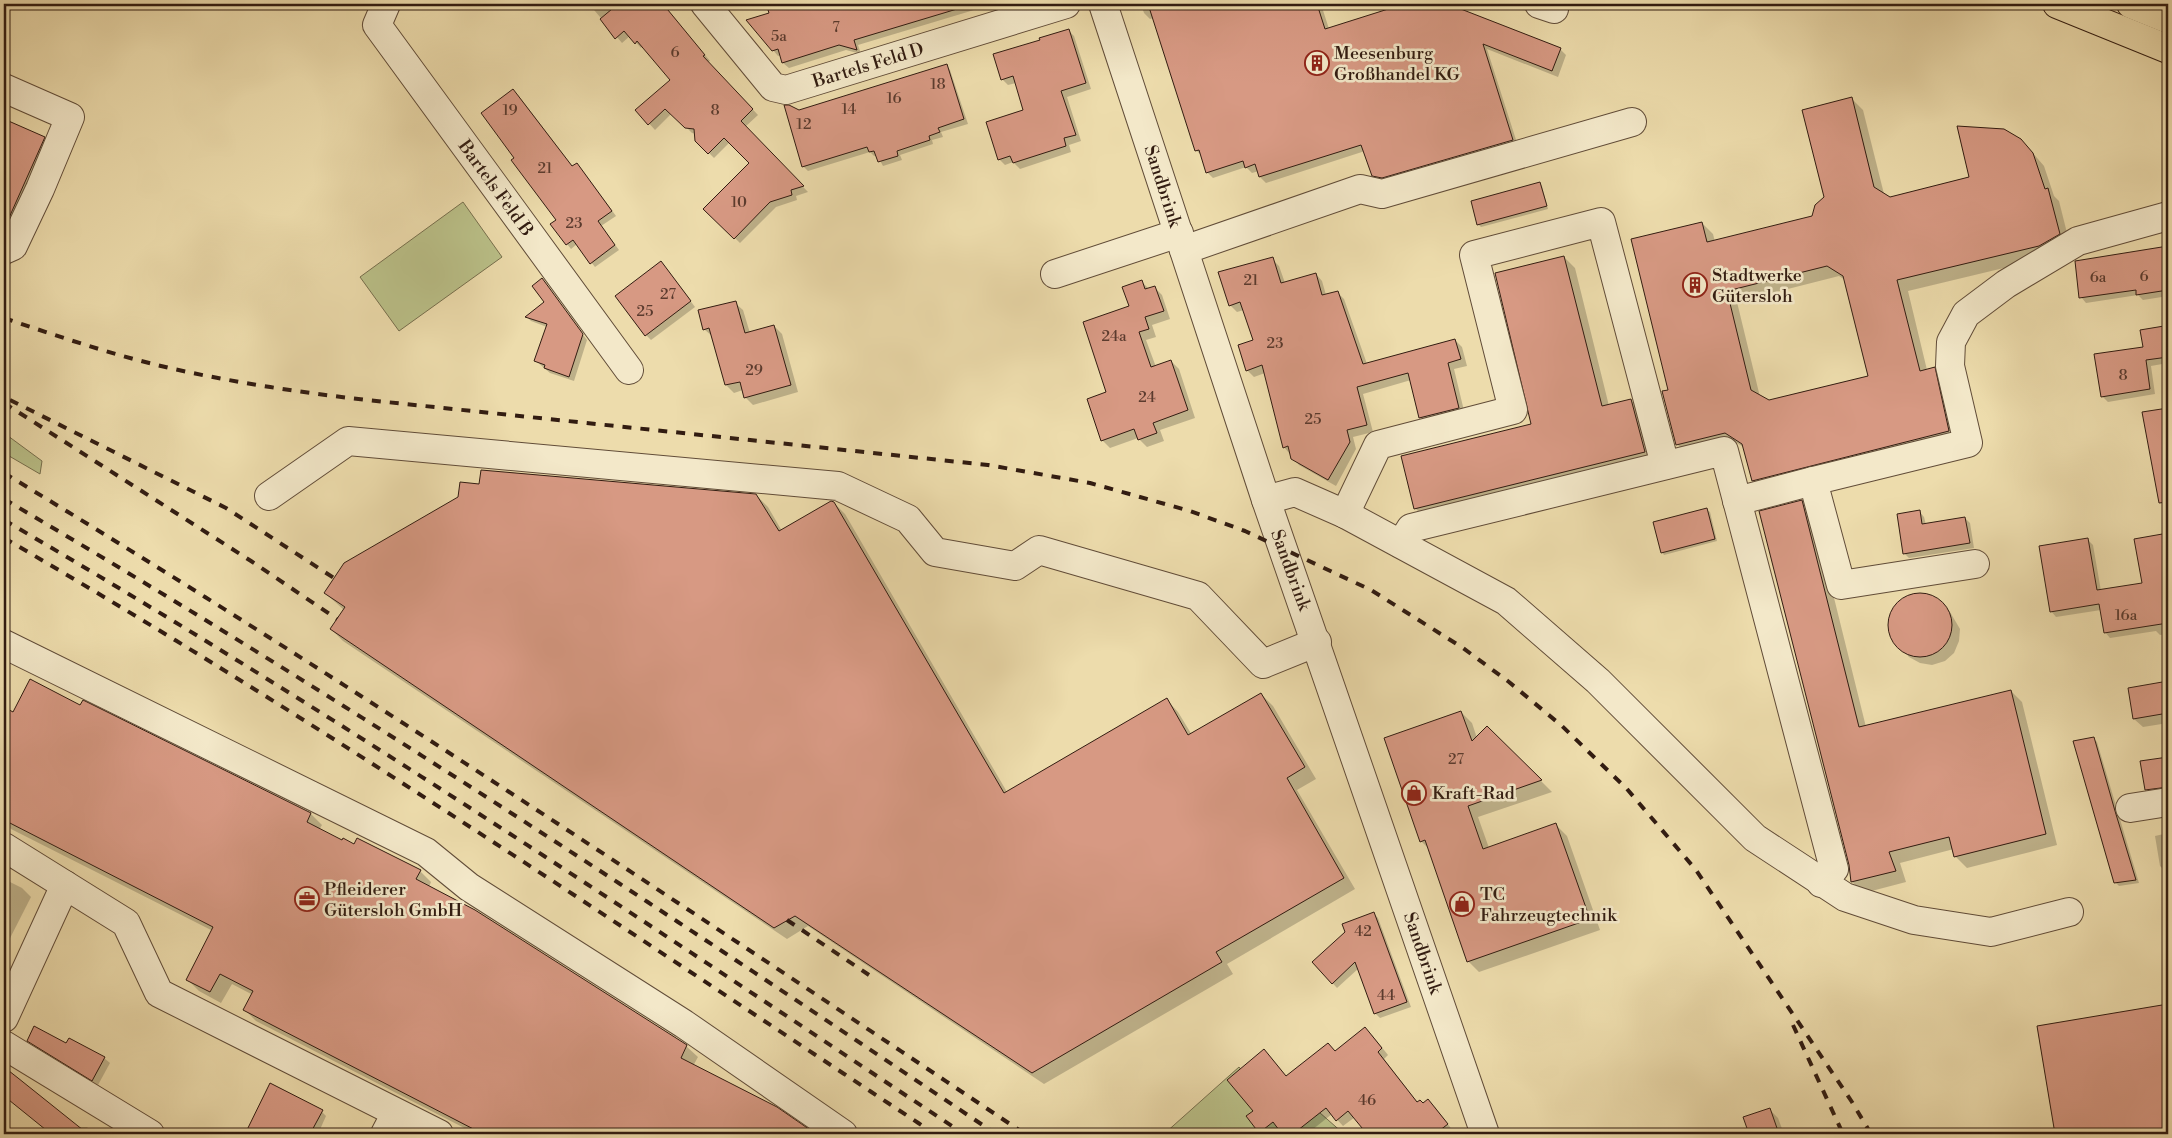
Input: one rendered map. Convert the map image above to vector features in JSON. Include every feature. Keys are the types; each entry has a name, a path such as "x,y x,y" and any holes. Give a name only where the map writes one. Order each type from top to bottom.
{"main road":[{"path":"2057,4 2168,49"},
{"path":"2131,4 2168,18"}],"street":[{"name":"Bartels Feld B","path":"386,4 377,25 629,370"},
{"name":"Bartels Feld D","path":"705,4 773,87 786,90 1066,4"},
{"name":"Sandbrink","path":"1103,4 1266,500 1317,642 1485,1134"},
{"path":"1539,4 1554,9 1556,4"},
{"path":"4,88 70,117 40,189 13,246 4,250"},
{"path":"1055,274 1182,241 1360,189 1382,194 1632,122"},
{"path":"1737,501 1968,443 1950,366 1951,342 1966,314 2006,284 2078,241 2168,216"},
{"path":"1345,514 1378,445 1513,410 1474,255 1602,222 1665,466"},
{"path":"269,496 348,441 838,486 908,519 935,552 1015,566 1039,550 1198,596 1263,664 1317,642"},
{"path":"1401,544 1411,528 1724,451 1834,869 1821,882"},
{"path":"1813,481 1841,585 1975,564"},
{"path":"1266,500 1295,492 1345,514 1506,601 1598,680 1755,838 1845,897 1914,920 1991,932 2069,912"},
{"path":"4,644 426,852 469,887 684,1024 843,1134"},
{"path":"2130,808 2168,802"},
{"path":"4,847 126,923 159,992 390,1123 439,1134"},
{"path":"4,1018 65,885"},
{"path":"4,1045 150,1134"}],"green space":[{"path":"463,202 502,257 399,331 360,277"},
{"path":"4,433 42,461 40,474 4,453"},
{"path":"1239,1067 1285,1123 1311,1105 1344,1134 1164,1134"}],"building":[{"path":"618,4 663,4 705,55 703,56 753,109 741,121 804,186 791,190 792,195 770,202 734,239 703,209 749,163 724,138 708,154 695,141 694,129 685,128 665,109 648,125 635,110 670,80 637,41 635,44 624,31 615,39 600,19"},
{"path":"766,4 956,4 957,9 854,40 857,50 839,45 782,63 778,49 772,51 746,20 769,13"},
{"name":"Meesenburg Großhandel KG","path":"1148,4 1317,4 1325,29 1404,4 1448,4 1561,48 1552,71 1483,44 1513,140 1382,178 1372,176 1361,145 1259,177 1255,164 1245,168 1243,161 1206,173 1199,150 1195,151"},
{"path":"1069,29 1086,83 1061,91 1076,135 1064,138 1066,146 1013,163 1010,156 998,160 986,122 1023,110 1013,76 1001,80 993,54"},
{"path":"947,64 964,119 938,128 940,132 929,136 930,140 897,151 898,156 878,162 874,151 869,152 867,147 802,167 784,105 789,105 799,110"},
{"path":"513,89 572,166 577,163 612,211 598,221 615,245 590,264 573,240 566,245 550,224 556,220 511,160 514,158 481,113"},
{"name":"Stadtwerke Gütersloh","path":"1852,97 1874,187 1890,197 1969,177 1957,126 2004,129 2021,139 2033,153 2045,189 2048,188 2060,234 2039,246 1897,280 1920,371 1935,367 1949,431 1752,481 1742,444 1725,433 1676,445 1662,391 1668,390 1631,239 1702,222 1707,242 1812,216 1815,205 1824,197 1802,110","holes":["1827,266 1843,276 1868,376 1769,400 1751,390 1727,291"]},
{"path":"4,119 45,137 4,229"},
{"path":"1540,182 1547,206 1477,225 1471,201"},
{"path":"2168,246 2168,290 2136,295 2136,290 2079,298 2075,261"},
{"path":"1564,256 1602,406 1631,399 1645,452 1414,509 1401,456 1531,424 1495,273"},
{"path":"1273,257 1281,283 1316,273 1322,295 1338,291 1363,364 1455,339 1461,359 1448,363 1459,408 1419,418 1408,373 1357,387 1367,425 1347,430 1350,442 1328,480 1291,459 1288,446 1283,448 1262,365 1246,371 1238,345 1253,340 1240,302 1229,306 1218,272"},
{"path":"661,261 691,301 645,336 615,296"},
{"path":"542,278 583,334 569,377 544,368 545,365 534,361 547,324 525,317 544,302 532,286"},
{"path":"1142,280 1145,289 1155,286 1164,311 1145,317 1149,329 1139,332 1151,367 1171,360 1188,410 1153,423 1157,433 1138,440 1134,429 1101,441 1087,399 1106,392 1083,322 1129,306 1122,287"},
{"path":"736,301 745,333 774,325 791,385 744,398 740,382 725,385 709,328 703,330 698,310"},
{"path":"2164,326 2168,357 2146,360 2150,389 2101,397 2094,354 2143,347 2140,330"},
{"path":"2168,408 2168,502 2159,503 2142,412"},
{"path":"481,470 756,494 779,531 831,501 834,502 1004,793 1167,698 1188,735 1261,693 1305,767 1287,778 1344,878 1216,952 1222,962 1032,1073 795,916 774,928 330,629 345,607 324,593 344,563 458,497 460,482 479,484"},
{"path":"1802,500 1859,727 2011,690 2046,834 1954,857 1949,837 1889,852 1896,871 1851,882 1849,865 1759,511"},
{"path":"1707,508 1715,539 1661,553 1653,522"},
{"path":"1920,510 1922,524 1965,517 1970,543 1903,554 1897,514"},
{"path":"2168,533 2168,623 2104,633 2099,604 2050,612 2039,546 2088,538 2097,590 2142,583 2134,539"},
{"path":"1920,593 1938,599 1946,607 1952,625 1946,643 1938,651 1920,657 1902,651 1894,643 1888,625 1894,607 1902,599"},
{"name":"Pfleiderer Gütersloh GmbH","path":"30,679 80,705 83,700 311,813 307,822 342,840 343,838 354,844 357,838 421,870 416,879 475,910 687,1045 681,1058 777,1107 816,1134 483,1134 243,1010 253,991 220,974 210,992 186,980 213,927 4,820 4,707 13,712"},
{"path":"2168,681 2168,713 2133,719 2128,688"},
{"path":"1461,711 1472,741 1487,726 1542,780 1468,806 1483,849 1556,823 1590,919 1467,962 1425,840 1420,842 1384,738"},
{"path":"2094,737 2136,880 2114,883 2073,741"},
{"path":"2168,757 2168,787 2145,790 2140,761"},
{"path":"1374,912 1407,1002 1374,1014 1355,962 1332,984 1312,962 1345,932 1342,924"},
{"path":"2168,1004 2168,1134 2055,1134 2037,1026"},
{"path":"34,1026 66,1043 69,1038 105,1057 92,1081 27,1041"},
{"path":"1365,1027 1382,1048 1378,1052 1417,1102 1420,1100 1423,1103 1428,1099 1448,1124 1435,1134 1367,1134 1348,1111 1336,1121 1326,1108 1293,1134 1282,1134 1273,1122 1259,1133 1246,1116 1253,1111 1227,1080 1264,1049 1286,1076 1328,1043 1335,1051"},
{"path":"4,1067 88,1134 51,1134 4,1096"},
{"path":"270,1083 323,1110 310,1134 245,1134"},
{"path":"1770,1108 1779,1134 1749,1134 1743,1117"}],"railway":[{"path":"4,318 115,354 183,371 252,384 367,400 988,465 1090,483 1190,511 1245,531 1371,590 1463,648 1509,682 1562,726 1627,789 1696,870 1852,1102 1871,1134"},
{"path":"10,400 226,508 334,578"},
{"path":"4,403 251,561 337,619"},
{"path":"4,473 134,552 391,715 645,881 1025,1134"},
{"path":"4,499 256,651 505,809 751,970 996,1134"},
{"path":"4,520 248,667 369,743 608,898 964,1134"},
{"path":"4,538 123,608 358,754 935,1134"},
{"path":"787,920 869,975"},
{"path":"1793,1025 1843,1134"},
{"path":"4,1127 13,1134"}],"place":[{"name":"Meesenburg Großhandel KG","path":"1317,63"},
{"name":"Stadtwerke Gütersloh","path":"1695,285"},
{"name":"Kraft-Rad","path":"1414,793"},
{"name":"Pfleiderer Gütersloh GmbH","path":"307,899"},
{"name":"TC Fahrzeugtechnik","path":"1462,904"}]}
